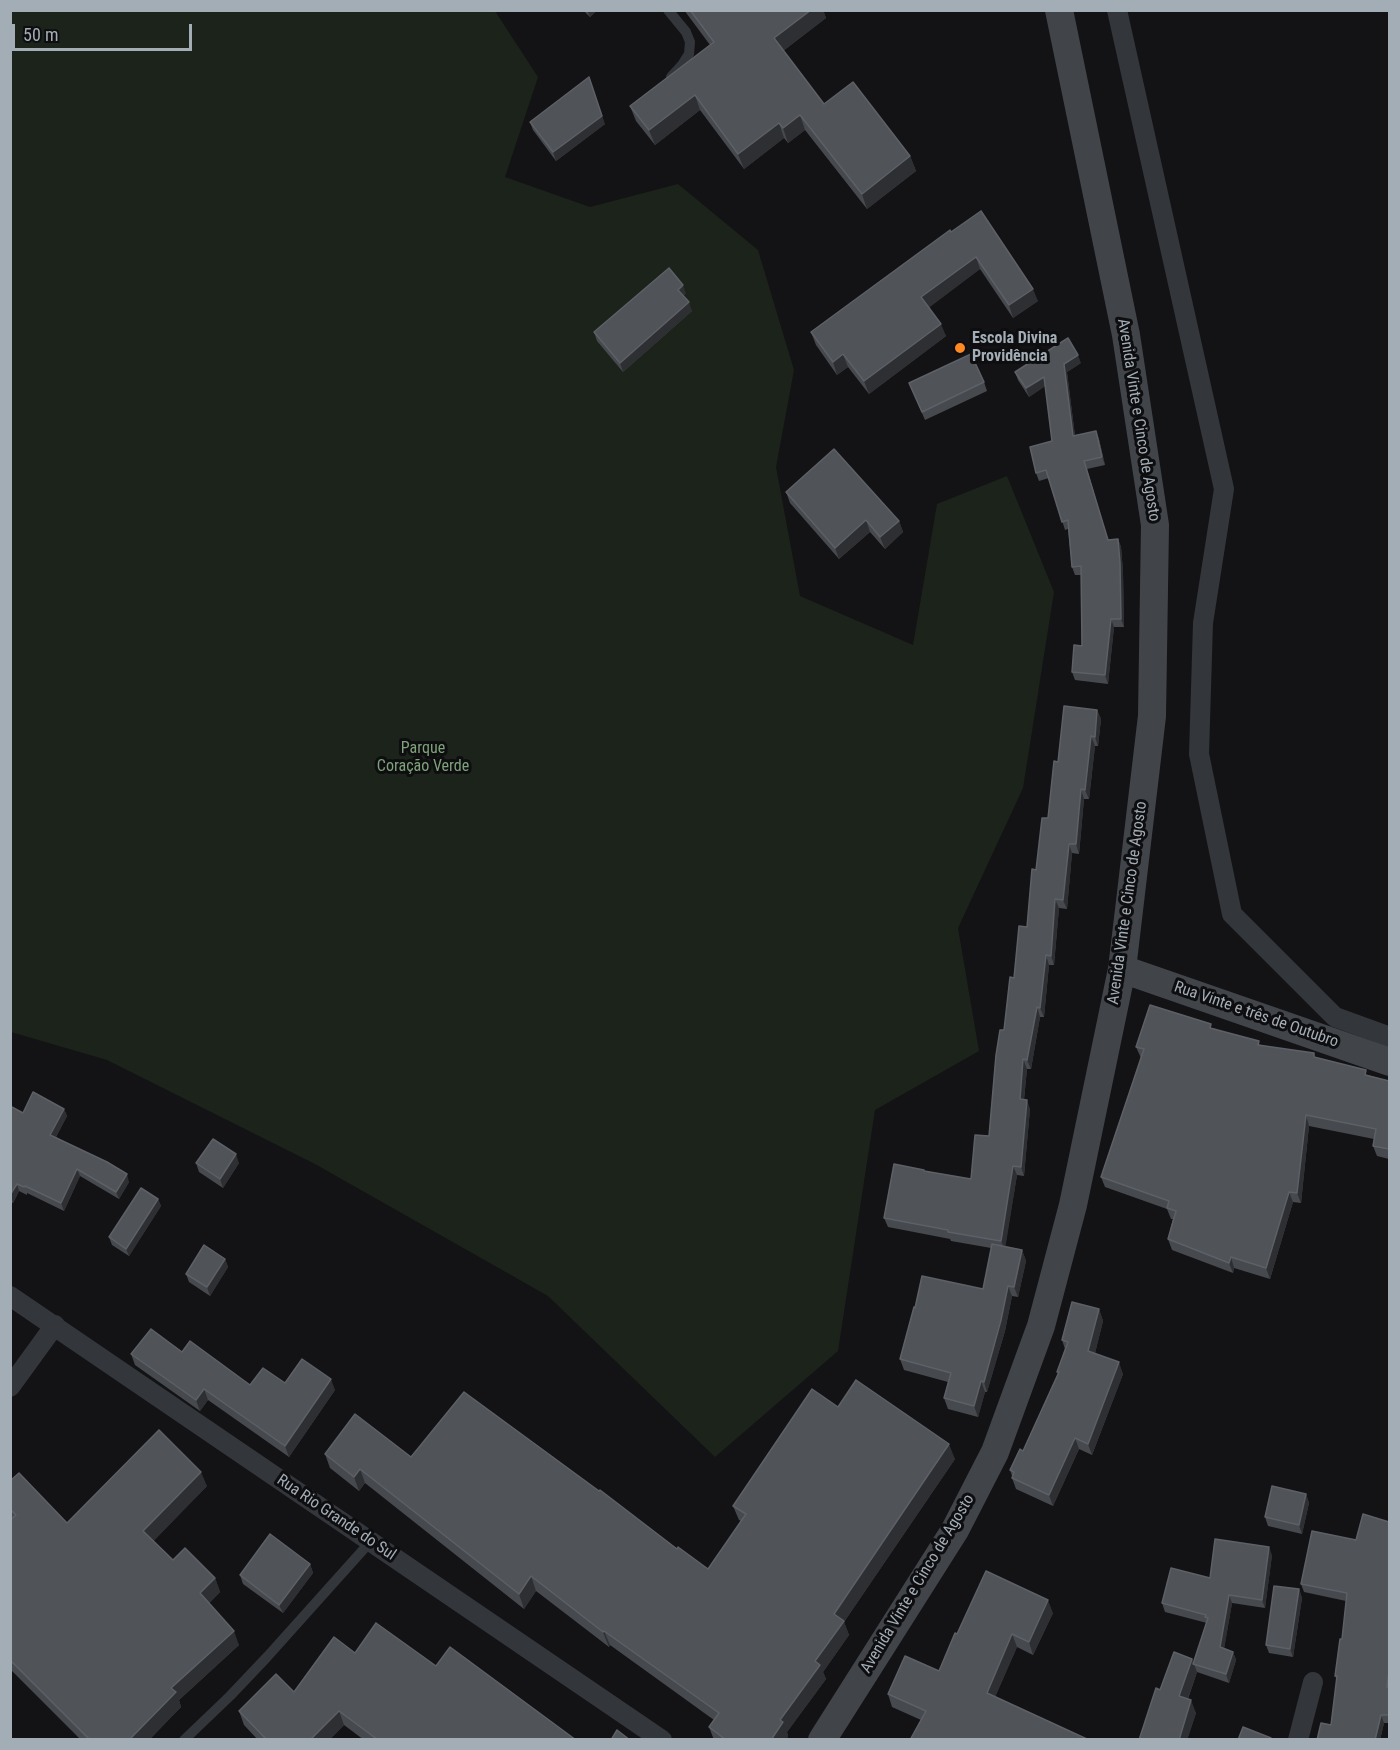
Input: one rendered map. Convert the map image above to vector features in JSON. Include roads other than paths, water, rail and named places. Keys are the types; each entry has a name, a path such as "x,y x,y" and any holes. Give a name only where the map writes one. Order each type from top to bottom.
{"main road":[{"name":"Avenida Vinte e Cinco de Agosto","path":"822,1740 955,1530 995,1452 1041,1326 1073,1205 1122,969 1152,716 1155,525 1126,335 1059,10"},
{"name":"Rua Vinte e três de Outubro","path":"1122,969 1389,1062"}],"street":[{"path":"1117,10 1224,489 1203,623 1199,754 1232,914 1335,1017 1389,1037"},
{"name":"Rua Rio Grande do Sul","path":"10,1296 662,1740"},
{"path":"10,1387 55,1325"},
{"path":"1298,1740 1313,1682"}],"lane":[{"path":"663,84 682,65 689,54 690,47 686,32 668,10"},
{"path":"184,1740 267,1657 370,1541"}],"place":[{"name":"Escola Divina Providência","path":"960,348"}],"park label":[{"name":"Parque Coração Verde","path":"423,758"}]}
